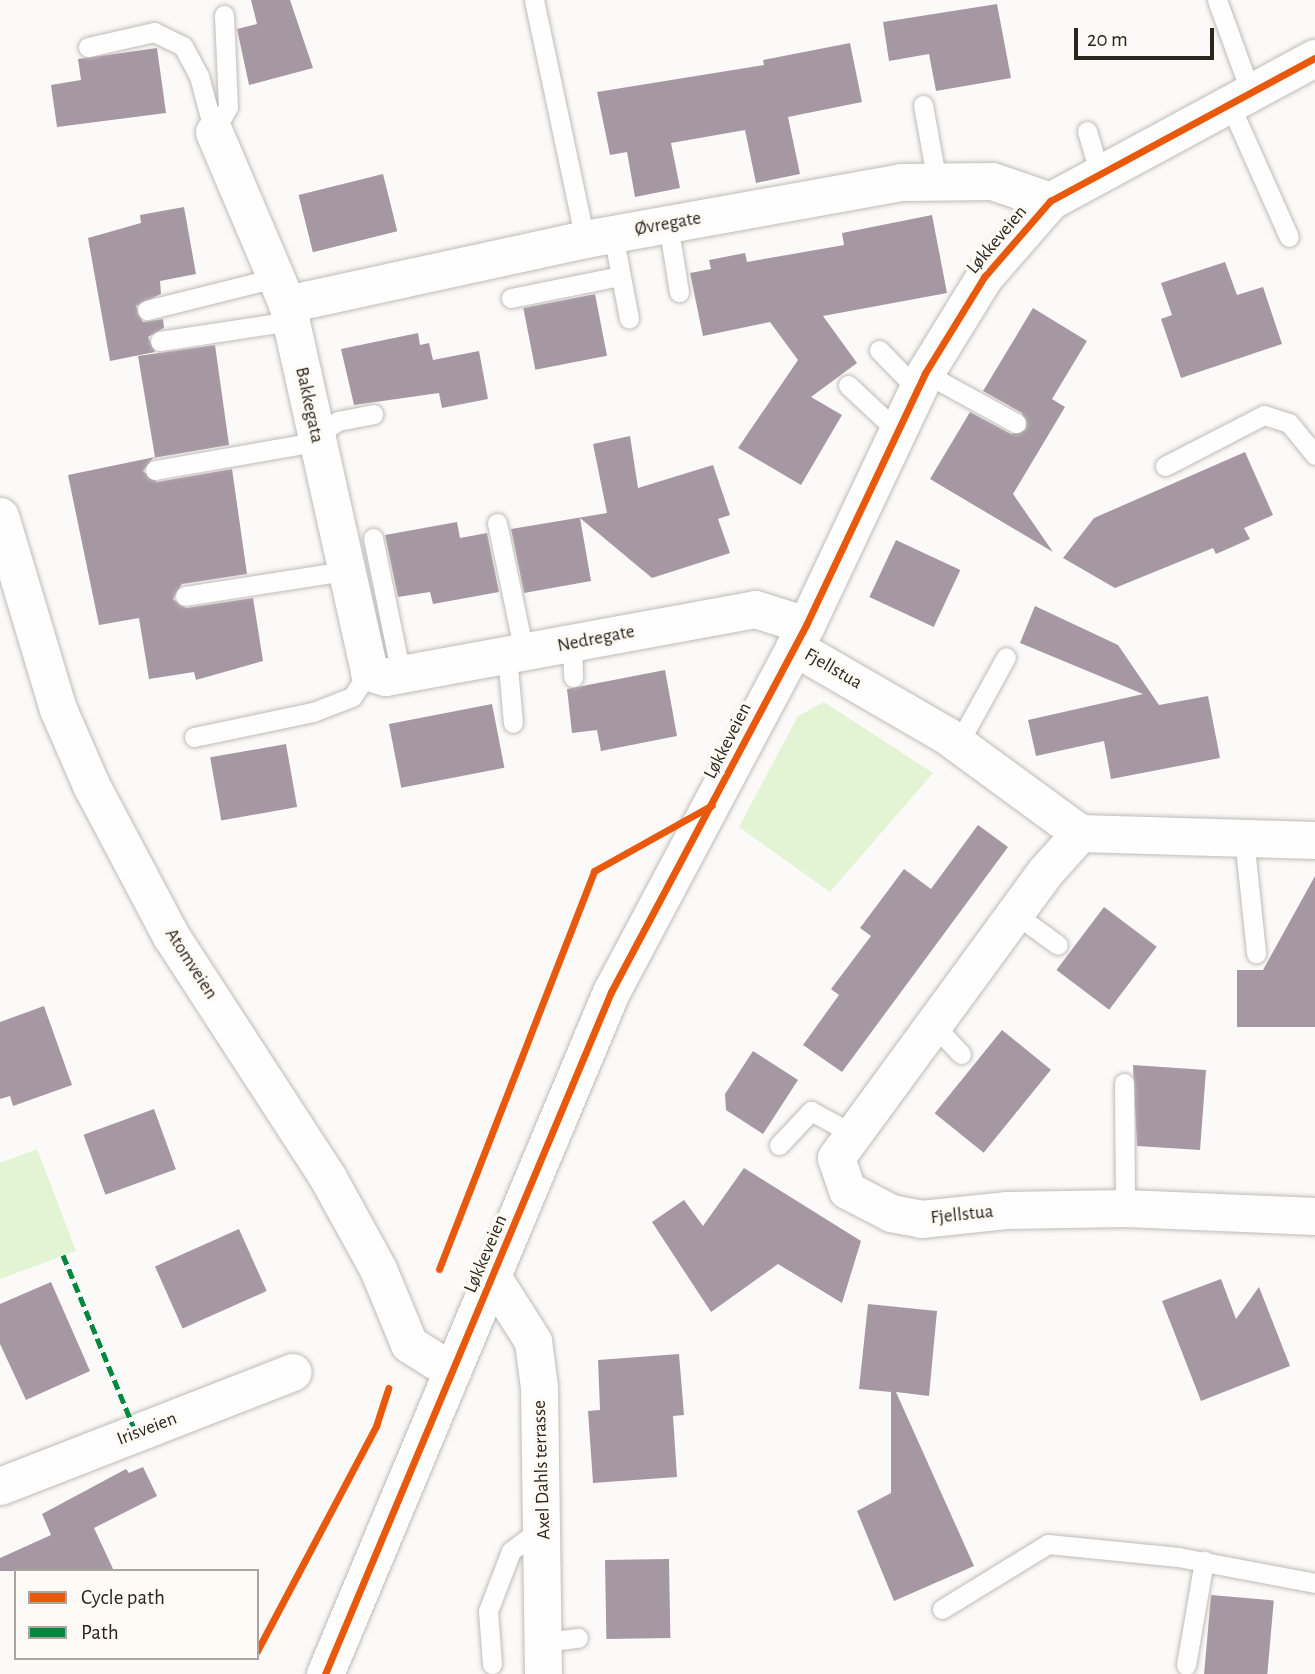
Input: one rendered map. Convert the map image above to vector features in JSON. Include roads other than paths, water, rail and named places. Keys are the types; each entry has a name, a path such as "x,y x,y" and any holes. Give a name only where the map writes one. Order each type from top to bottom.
{"street":[{"name":"Løkkeveien","path":"325,1674 611,992 800,636 921,381 984,277 1050,201 1241,102 1315,58"},
{"name":"Bakkegata","path":"214,132 284,301 344,570 385,675"},
{"name":"Øvregate","path":"284,301 599,236 901,182 992,181 1050,201"},
{"name":"Atomveien","path":"0,516 9,566 58,709 91,785 172,936 328,1178 378,1269 409,1344 452,1371"},
{"name":"Nedregate","path":"385,675 516,654 573,660 755,609 800,636"},
{"name":"Fjellstua","path":"800,636 958,744 1080,833 1014,914 836,1157 846,1190 891,1213 921,1219 1006,1210 1125,1208 1315,1216"},
{"path":"1080,833 1315,840"},
{"name":"Axel Dahls terrasse","path":"493,1278 533,1341 544,1436 545,1526 555,1651"},
{"name":"Irisveien","path":"0,1486 293,1372"}],"lane":[{"path":"534,0 599,236 621,276 629,319"},
{"path":"1217,0 1241,102 1289,237"},
{"path":"214,132 228,107 224,15"},
{"path":"88,47 154,32 183,46 199,76 214,132"},
{"path":"923,105 937,182"},
{"path":"1087,131 1100,175"},
{"path":"668,223 679,292"},
{"path":"510,298 621,276"},
{"path":"147,310 284,301"},
{"path":"160,341 284,301"},
{"path":"878,350 921,381 1016,423"},
{"path":"848,385 897,432"},
{"path":"155,470 316,439 338,421 373,414"},
{"path":"1165,466 1264,415 1289,423 1315,455"},
{"path":"496,523 516,654 513,723"},
{"path":"194,737 313,712 352,697 385,675 373,538"},
{"path":"185,596 344,570"},
{"path":"958,744 1006,657"},
{"path":"1244,838 1256,953"},
{"path":"1014,914 1058,945"},
{"path":"933,1024 961,1054"},
{"path":"1124,1083 1125,1208"},
{"path":"779,1146 811,1111 853,1134"},
{"path":"492,1664 488,1611 511,1550 545,1526"},
{"path":"942,1609 1048,1544 1204,1561 1315,1583"},
{"path":"1186,1665 1204,1561"}]}
